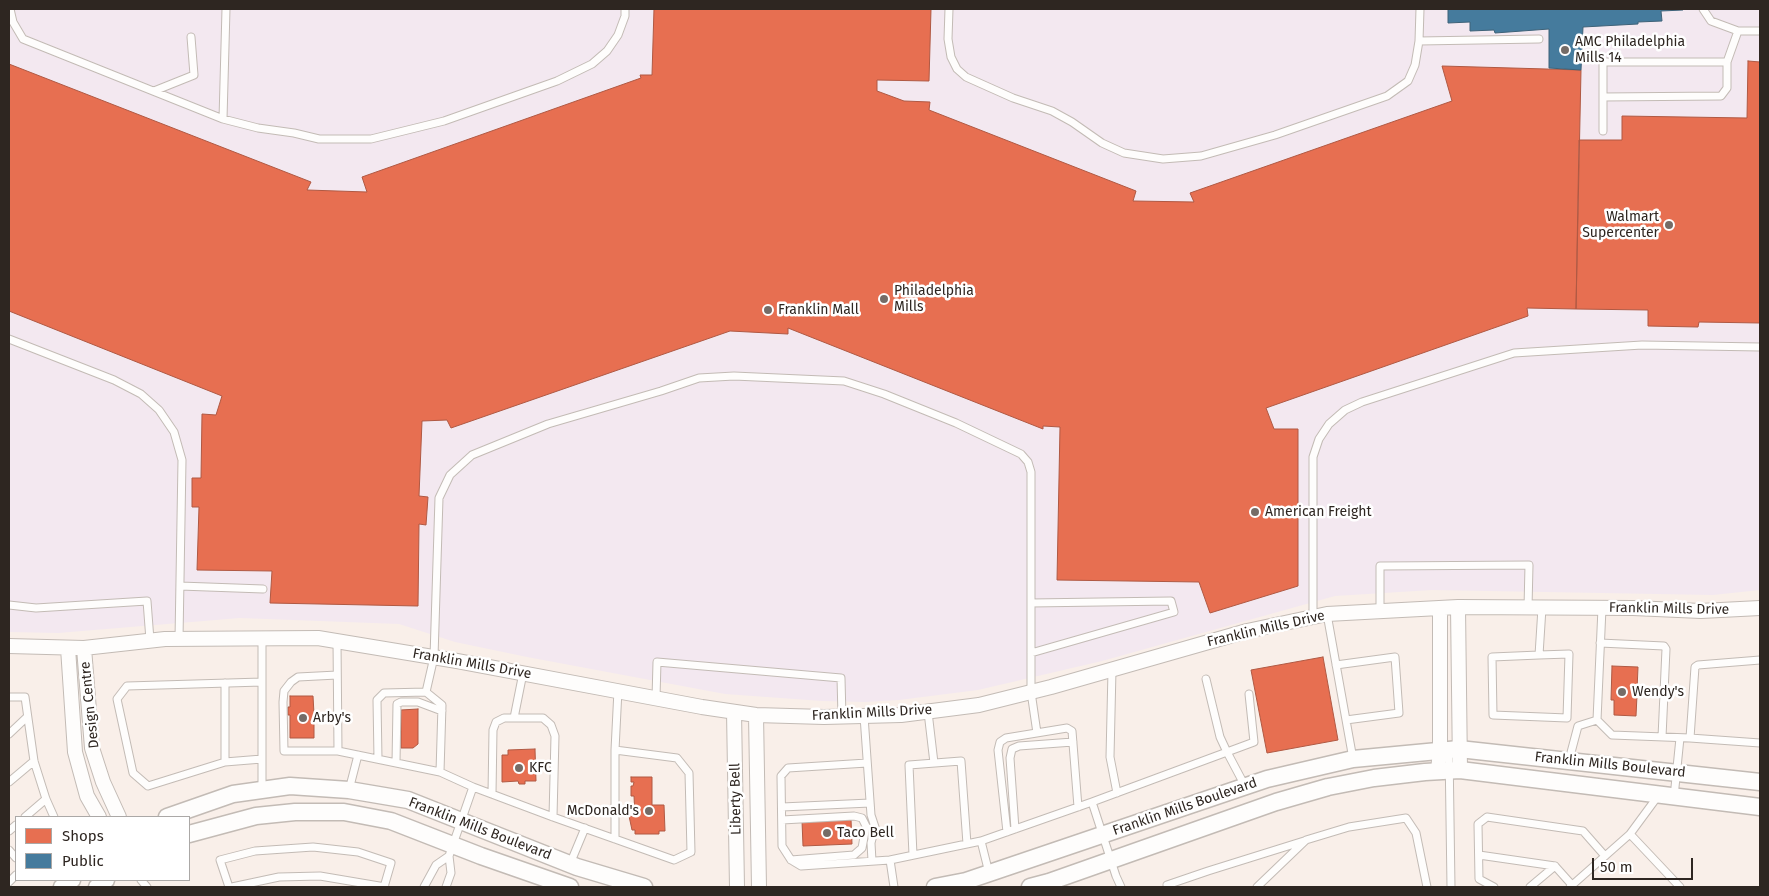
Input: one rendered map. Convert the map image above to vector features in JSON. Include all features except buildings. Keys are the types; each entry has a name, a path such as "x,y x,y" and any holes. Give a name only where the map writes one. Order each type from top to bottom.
{"street":[{"name":"Franklin Mills Drive","path":"9,646 84,648 179,638 318,638 434,657 734,712 756,715 842,717 900,715 979,705 1112,670 1247,631 1320,615 1440,608 1602,608 1701,611 1760,608"},
{"path":"1440,608 1449,771"},
{"path":"1449,771 1458,608"},
{"name":"Design Centre","path":"68,648 75,752 87,796 98,816"},
{"name":"Design Centre","path":"84,648 92,748 103,782 119,816"},
{"name":"Liberty Bell","path":"734,712 737,887"},
{"name":"Liberty Bell","path":"756,715 759,887"},
{"name":"Franklin Mills Boulevard","path":"935,887 989,874 1267,779 1353,759 1449,749 1760,782"},
{"name":"Franklin Mills Boulevard","path":"1030,887 1110,861 1276,802 1328,787 1374,778 1449,771 1546,780 1760,807"},
{"name":"Franklin Mills Boulevard","path":"170,816 233,794 290,786 349,790 408,800 570,864 644,887"},
{"name":"Franklin Mills Boulevard","path":"190,834 256,816 295,812 344,812 391,821 451,850 570,887"}],"lane":[{"path":"10,9 13,22 23,39 223,119 258,128 333,139 370,139 444,121 557,81 592,64 607,51 618,35 625,16 625,9"},
{"path":"223,119 226,9"},
{"path":"949,9 948,39 952,57 957,69 966,76 1013,98 1052,111 1072,122 1102,143 1124,153 1163,160 1201,156 1266,137 1387,96 1408,81 1415,65 1419,41 1420,9"},
{"path":"1703,9 1711,21 1738,31 1760,31"},
{"path":"1603,98 1721,96 1727,88 1727,62 1738,31"},
{"path":"154,91 194,74 191,37"},
{"path":"1419,41 1539,39"},
{"path":"1603,131 1603,62 1727,62"},
{"path":"9,340 114,380 141,394 159,410 174,432 182,460 179,638"},
{"path":"1353,759 1336,665 1320,615 1313,457 1319,438 1329,424 1345,410 1362,402 1514,353 1642,345 1760,347"},
{"path":"426,692 434,657 439,498 450,475 472,455 548,424 699,378 716,376 844,381 884,394 956,423 1021,454 1028,462 1031,472 1031,692 1037,733"},
{"path":"1380,611 1380,566 1529,565 1528,608"},
{"path":"180,586 264,590"},
{"path":"9,605 36,608 147,601 150,640"},
{"path":"1031,603 1171,601 1174,612 1031,653"},
{"path":"1539,655 1542,608"},
{"path":"1602,608 1597,720 1612,735 1760,743"},
{"path":"262,638 262,790"},
{"path":"337,641 338,751"},
{"path":"1600,643 1664,646 1666,649 1662,737"},
{"path":"1567,718 1568,654 1492,657 1493,715 1567,718 1578,726"},
{"path":"1336,665 1395,657 1399,713 1346,720"},
{"path":"1690,738 1695,667 1698,664 1760,660"},
{"path":"656,698 657,662 841,678 842,717"},
{"path":"1112,670 1110,756 1117,793"},
{"path":"514,718 523,673"},
{"path":"337,675 298,677 290,682 284,691 283,702 284,750 338,751 440,772 473,787 674,860 691,852 689,773 677,758 615,750"},
{"path":"1206,678 1220,737 1246,786"},
{"path":"262,682 127,686 117,699 133,773 148,786 225,762 262,758"},
{"path":"225,683 225,762"},
{"path":"614,839 618,690"},
{"path":"378,759 376,700 384,694 426,692 442,705 440,772"},
{"path":"867,763 788,768 781,776 782,846 791,860 801,866 890,860 981,841 1117,793 1254,742 1250,694"},
{"path":"9,697 25,697 34,761 46,800 54,816"},
{"path":"396,763 397,704 401,702 418,702 442,712"},
{"path":"928,712 934,764"},
{"path":"864,716 871,815 875,827 871,843 872,861"},
{"path":"9,734 27,717"},
{"path":"492,794 493,730 496,722 504,718 543,718 551,725 555,736 553,817"},
{"path":"1578,726 1597,720"},
{"path":"1568,761 1578,726"},
{"path":"1011,831 998,750 1000,742 1006,738 1067,728 1072,731 1078,807"},
{"path":"1478,855 1554,866 1571,886 1630,834 1666,796 1676,773 1680,738"},
{"path":"1011,831 1010,758 1012,749 1019,746 1073,742"},
{"path":"349,790 358,755"},
{"path":"9,782 34,761"},
{"path":"913,855 909,765 961,761 967,844"},
{"path":"1449,771 1451,887"},
{"path":"446,887 451,874 451,850 473,787"},
{"path":"26,816 46,800"},
{"path":"1092,802 1110,861 1121,887"},
{"path":"782,808 870,803"},
{"path":"782,820 854,816 862,818 866,826 862,848 854,856 791,860"},
{"path":"1494,887 1479,879 1478,824 1487,817 1583,830 1605,856"},
{"path":"1168,887 1167,885 1208,871 1349,827 1406,818 1416,833 1427,887"},
{"path":"570,864 585,828"},
{"path":"1630,834 1680,887"},
{"path":"1256,887 1306,840"},
{"path":"981,841 989,874"},
{"path":"313,847 358,852 391,863 385,887 320,876 279,877 231,887 220,860 255,851 313,847"},
{"path":"424,887 436,865 451,850"},
{"path":"890,860 894,887"},
{"path":"1530,887 1554,866"}],"shaded area":[{"name":"Philadelphia Mills","path":"9,9 1760,9 1760,590 1713,595 1432,590 1335,596 1102,661 978,690 899,700 865,702 725,694 455,642 399,624 240,618 58,633 9,632"}],"place":[{"name":"AMC Philadelphia Mills 14","path":"1565,50"},
{"name":"Walmart Supercenter","path":"1669,225"},
{"name":"Philadelphia Mills","path":"884,299"},
{"name":"Franklin Mall","path":"768,310"},
{"name":"American Freight","path":"1255,512"},
{"name":"Wendy's","path":"1622,692"},
{"name":"Arby's","path":"303,718"},
{"name":"KFC","path":"519,768"},
{"name":"McDonald's","path":"649,811"},
{"name":"Taco Bell","path":"827,833"}]}
